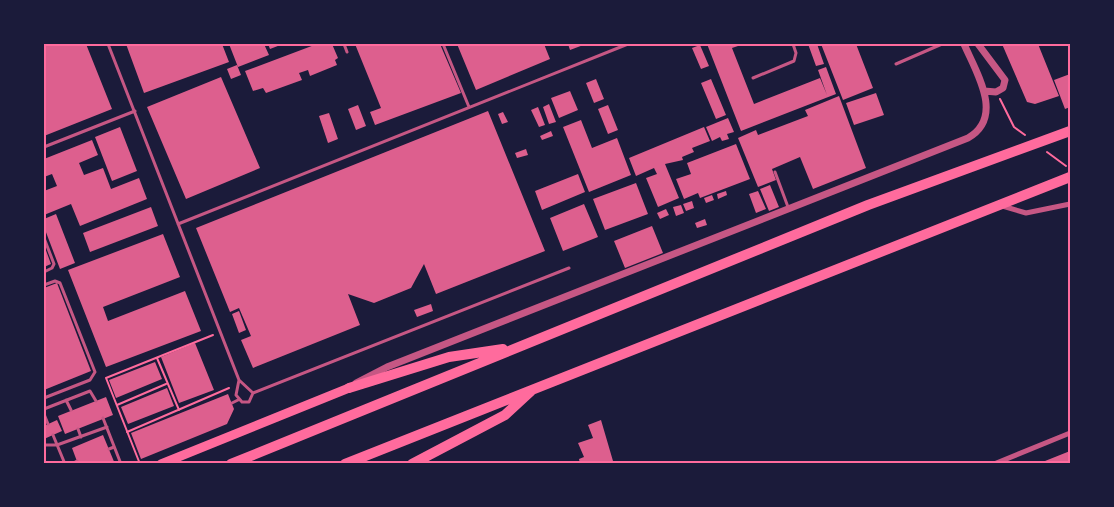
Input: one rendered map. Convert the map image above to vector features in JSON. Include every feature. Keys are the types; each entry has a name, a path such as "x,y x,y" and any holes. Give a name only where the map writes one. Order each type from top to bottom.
{"highway":[{"path":"231,464 868,205 1071,130"},
{"path":"345,464 997,204 1071,177"},
{"path":"349,388 449,357 512,349"},
{"path":"412,464 505,415 533,389"}],"main road":[{"path":"161,464 349,388"}],"street":[{"path":"349,388 387,367 974,135 982,125 987,112 984,91 964,44"},
{"path":"978,44 1005,80 1003,88 999,91 984,91"},
{"path":"997,204 1012,211 1026,213 1071,204"},
{"path":"994,464 1071,433"}],"lane":[{"path":"108,44 239,380 253,393"},
{"path":"344,44 347,52"},
{"path":"443,44 469,107"},
{"path":"178,224 628,44"},
{"path":"753,78 794,61 796,53 793,44"},
{"path":"896,64 942,44"},
{"path":"44,147 135,111"},
{"path":"775,172 789,209"},
{"path":"44,238 54,264 52,268 44,272"},
{"path":"232,403 238,400 249,402 253,393 569,268"},
{"path":"44,285 55,281 60,283 95,372 90,380 44,398"},
{"path":"238,400 236,385 239,380"},
{"path":"44,409 90,391 96,400"},
{"path":"66,400 70,410"},
{"path":"44,414 48,424"},
{"path":"103,418 121,464"},
{"path":"44,445 57,445 107,427"},
{"path":"78,429 81,436"},
{"path":"52,435 65,464"},
{"path":"109,449 114,447"},
{"path":"72,464 77,461"}],"path":[{"path":"1001,101 1014,127"},
{"path":"140,464 106,378 220,333"},
{"path":"157,358 179,410"},
{"path":"117,405 167,384"},
{"path":"127,432 236,385"}],"building":[{"path":"44,44 86,44 112,109 44,136"},
{"path":"126,44 222,44 229,62 144,93"},
{"path":"229,44 264,44 269,55 238,67"},
{"path":"268,44 283,44 270,49"},
{"path":"317,44 332,44 338,58 335,60 337,65 310,76 308,70 299,73 302,80 266,93 263,88 253,91 245,71"},
{"path":"355,44 440,44 461,93 375,125 370,112 381,108"},
{"path":"457,44 544,44 550,59 476,90"},
{"path":"568,44 586,44 570,50"},
{"path":"707,44 744,44 732,48 754,104 820,78 827,95 818,70 826,67 836,94 741,131"},
{"path":"808,44 817,44 824,64 816,66"},
{"path":"821,44 856,44 873,88 843,100"},
{"path":"1002,44 1038,44 1059,96 1035,104 1027,102"},
{"path":"700,45 709,66 701,69 692,48"},
{"path":"237,65 241,75 231,79 227,69"},
{"path":"1070,74 1070,107 1065,109 1054,80"},
{"path":"221,77 260,168 186,199 147,107"},
{"path":"596,79 604,99 594,103 586,83"},
{"path":"711,79 726,115 716,119 701,83"},
{"path":"570,91 578,110 559,118 551,98"},
{"path":"876,93 884,115 854,125 846,103"},
{"path":"839,96 866,168 813,189 800,157 772,169 776,180 758,187 738,138 756,130 758,135 808,116 805,110"},
{"path":"549,104 556,122 549,124 543,107"},
{"path":"358,105 366,126 356,130 348,109"},
{"path":"608,105 618,130 608,134 598,109"},
{"path":"538,107 545,125 539,127 531,110"},
{"path":"488,111 545,251 436,294 424,264 411,288 374,303 348,294 360,325 253,368 241,340 251,336 239,308 230,312 196,228"},
{"path":"503,112 508,122 502,124 498,114"},
{"path":"329,113 338,139 328,143 319,116"},
{"path":"728,118 734,132 727,134 729,139 722,141 720,137 712,141 706,127"},
{"path":"581,120 592,148 617,138 631,175 589,192 563,127"},
{"path":"120,127 137,171 112,181 95,137"},
{"path":"704,127 710,141 692,148 694,152 682,157 683,160 665,164 679,198 658,207 646,178 657,174 654,168 636,176 629,158"},
{"path":"551,131 553,136 542,140 540,136"},
{"path":"92,140 98,155 79,163 84,175 103,168 111,189 139,178 147,199 80,226 71,204 44,215 44,191 57,186 52,174 44,177 44,159"},
{"path":"736,144 750,179 700,198 698,193 684,199 676,179 691,174 687,163"},
{"path":"526,149 528,155 517,158 515,153"},
{"path":"578,174 585,192 542,210 535,191"},
{"path":"636,183 648,214 605,230 593,199"},
{"path":"770,185 779,207 769,211 760,189"},
{"path":"726,191 727,195 718,199 717,194"},
{"path":"758,191 766,209 756,213 749,194"},
{"path":"712,195 714,200 706,203 704,198"},
{"path":"692,201 694,208 686,211 683,204"},
{"path":"584,204 598,237 563,251 550,218"},
{"path":"681,205 684,213 676,216 673,207"},
{"path":"151,207 158,226 90,252 83,233"},
{"path":"666,209 669,215 660,219 657,213"},
{"path":"56,214 75,263 60,269 44,227 44,219"},
{"path":"705,219 707,225 697,228 695,223"},
{"path":"652,226 663,253 625,268 614,241"},
{"path":"163,234 180,277 103,307 108,321 185,291 201,331 106,367 68,270"},
{"path":"44,245 51,264 44,267"},
{"path":"57,283 91,371 44,390 44,288"},
{"path":"431,304 433,311 417,317 414,310"},
{"path":"239,311 246,330 239,333 232,314"},
{"path":"195,343 214,390 179,403 161,357"},
{"path":"155,362 162,379 116,398 109,380"},
{"path":"167,388 174,406 128,424 121,407"},
{"path":"228,394 234,409 227,424 141,459 131,433"},
{"path":"106,397 113,415 65,434 58,416"},
{"path":"57,420 62,431 44,439 44,426"},
{"path":"601,420 613,461 580,464 579,459 584,457 578,443 593,438 588,425"},
{"path":"103,435 115,464 78,464 72,448"},
{"path":"1070,451 1070,464 1040,464 1040,463"}]}
